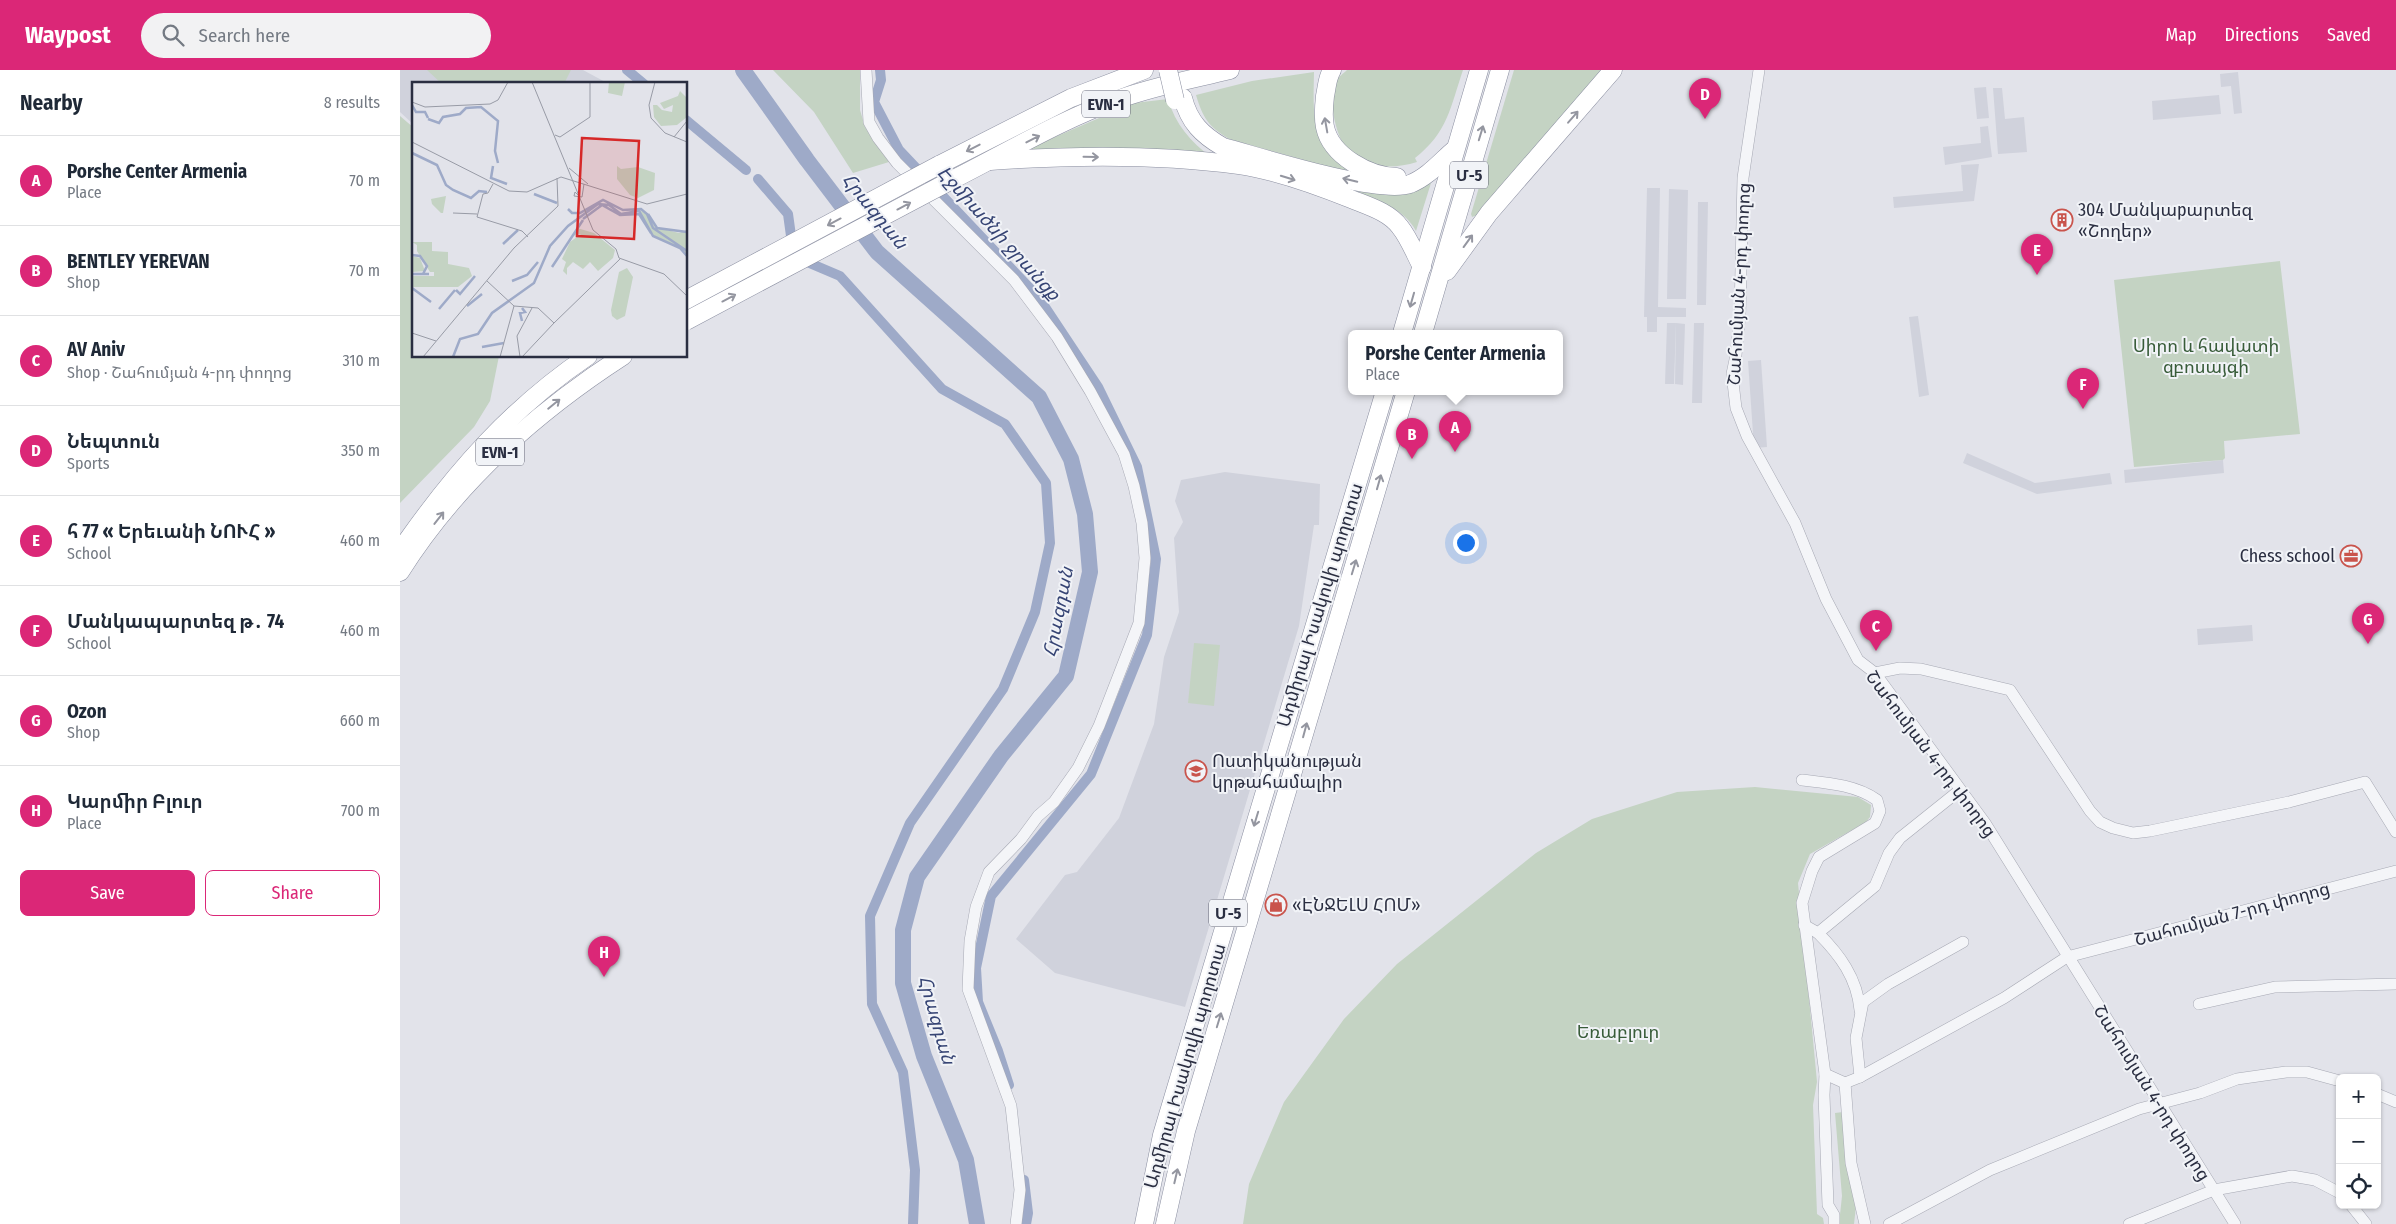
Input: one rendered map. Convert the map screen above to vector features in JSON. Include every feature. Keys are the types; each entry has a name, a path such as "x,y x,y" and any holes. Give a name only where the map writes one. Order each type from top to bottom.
{"highway":[{"name":"EVN-1","path":"688,299 938,165 1071,98 1144,70"},
{"path":"1168,70 1179,99 1195,125 1207,137 1223,147 1372,185 1407,185 1419,180 1457,142"},
{"path":"1176,70 1179,112 1192,133 1219,154 1240,165"},
{"name":"EVN-1","path":"688,320 948,182 1080,115 1119,99 1160,86 1230,70"},
{"path":"1332,70 1328,76 1324,104 1325,128 1334,145 1354,164 1377,174 1398,177 1428,164 1457,142"},
{"name":"Մ-5","path":"1403,330 1479,70"},
{"name":"Մ-5","path":"1424,330 1440,281 1454,226 1500,70"},
{"path":"1440,281 1488,213 1613,70"},
{"path":"990,161 1048,157 1197,161 1240,165 1328,190 1386,214 1400,226 1422,267"},
{"name":"EVN-1","path":"400,550 447,487 489,438 532,398 585,358"},
{"name":"EVN-1","path":"400,572 415,549 470,481 550,407 620,358"},
{"name":"Ադմիրալ Իսակովի պողոտա","path":"1144,1224 1162,1134 1384,395"},
{"name":"Ադմիրալ Իսակովի պողոտա","path":"1165,1224 1188,1125 1405,395"}],"street":[{"path":"866,70 869,122 897,163 1008,274 1057,337 1090,391 1124,454 1134,486 1142,523 1145,558 1139,623 1099,726 1078,768 1054,802 1038,816 1021,839 990,872 976,907 970,941 968,989 1011,1106 1020,1190 1016,1224"},
{"name":"Շահումյան 4-րդ փողոց","path":"1759,70 1744,178 1740,314 1732,374 1736,408 1747,436 1795,523 1826,599 1858,660 1875,673 1984,823 2234,1224"},
{"path":"1875,673 1900,668 1921,669 2010,690 2090,811 2100,822 2113,828 2134,833 2175,827 2365,782 2396,832"},
{"path":"1802,780 1839,784 1868,793 1877,800 1880,811 1875,822 1819,857 1804,892 1802,902 1825,1074 1828,1206 1834,1215 1834,1224"},
{"path":"1818,932 1876,886 1889,853 1900,838 1960,790"},
{"name":"Շահումյան 7-րդ փողոց","path":"1845,1083 1860,1077 2004,998 2067,957 2396,871"},
{"path":"1804,925 1818,932 1844,963 1856,991 1860,1010"},
{"path":"1860,1077 1856,1038 1863,1002 1888,984 1963,942"},
{"path":"2199,1004 2275,987 2396,984"},
{"path":"1889,1224 1990,1170 2139,1109 2237,1079 2286,1072 2307,1072 2336,1081"},
{"path":"1825,1074 1845,1083 1852,1163 1865,1224"},
{"path":"2381,1096 2396,1102"},
{"path":"2129,1224 2214,1190 2292,1176 2315,1180 2336,1191"},
{"path":"2354,1209 2366,1224"}],"shaded area":[{"path":"400,70 583,70 605,82 412,82 412,123 400,112"},
{"path":"2238,72 2242,113 2234,114 2231,86 2221,87 2220,74"},
{"path":"1986,87 1989,118 1977,119 1974,88"},
{"path":"1993,88 2002,88 2005,119 2024,117 2027,152 1998,154"},
{"path":"2219,95 2221,114 2153,120 2152,101"},
{"path":"1988,126 1992,157 1945,165 1943,147 1981,143 1980,127"},
{"path":"1979,164 1974,201 1894,208 1893,197 1963,191 1961,165"},
{"path":"1647,188 1660,188 1658,307 1686,308 1686,317 1657,317 1657,332 1647,332 1647,317 1644,317"},
{"path":"1669,189 1688,190 1686,299 1667,299"},
{"path":"1698,202 1708,202 1706,305 1697,305"},
{"path":"1918,316 1929,395 1919,397 1909,317"},
{"path":"1667,323 1676,323 1674,384 1665,384"},
{"path":"1676,323 1685,324 1683,385 1675,384"},
{"path":"1694,323 1704,323 1702,403 1692,403"},
{"path":"1761,360 1767,447 1754,448 1748,361"},
{"path":"1967,453 2035,483 2110,473 2112,484 2037,494 1963,463"},
{"path":"2223,460 2224,473 2125,483 2124,470"},
{"name":"Ոստիկանության կրթահամալիր","path":"1225,472 1320,484 1319,525 1314,525 1299,626 1185,1007 1055,973 1016,939 1065,875 1077,872 1119,818 1154,724 1164,657 1179,612 1174,538 1183,522 1175,501 1181,480"},
{"path":"2252,625 2253,641 2198,645 2197,629"}],"green space":[{"path":"427,70 571,70 565,82 440,82"},
{"path":"773,70 860,70 860,110 865,127 889,162 853,173 814,112"},
{"path":"1347,70 1463,70 1451,108 1441,129 1435,139 1415,158 1417,162 1400,166 1383,166 1366,163 1351,154 1341,140 1337,130 1333,109 1333,89 1336,81"},
{"path":"1514,70 1602,70 1477,215 1472,217 1471,214"},
{"path":"1314,72 1314,105 1317,129 1329,149 1353,174 1229,139 1207,121 1196,95 1252,81"},
{"path":"1168,99 1179,124 1197,145 1211,157 1027,149 1134,103"},
{"path":"400,116 412,126 412,358 499,358 490,401 474,427 400,503"},
{"path":"1431,183 1416,231 1411,223 1397,211 1380,201 1354,190 1393,192 1421,187"},
{"name":"Սիրո և հավատի զբոսայգի","path":"2280,261 2300,434 2224,441 2225,458 2223,460 2134,467 2114,280"},
{"path":"1194,643 1220,645 1214,706 1188,703"},
{"name":"Եռաբլուր","path":"1755,787 1858,797 1871,805 1870,817 1866,822 1810,854 1798,883 1817,1082 1813,1105 1817,1214 1823,1218 1824,1224 1243,1224 1249,1184 1284,1102 1344,1019 1397,964 1536,853 1592,819 1677,792"},
{"path":"1843,1112 1856,1206 1854,1224 1839,1224 1842,1196 1835,1113"}],"waterway":[{"path":"627,70 642,82"},
{"name":"Հրազդան","path":"743,70 807,160 877,252 1039,397 1071,459 1085,514 1090,572 1066,676 1001,756 917,877 903,930 903,983 924,1056 966,1160 977,1224"},
{"name":"Էջմիածնի ջրանցք","path":"880,70 881,80 874,102 899,150 1039,298 1098,387 1137,467 1156,559 1147,635 1091,774 991,896 976,968 978,1002 998,1051 1009,1085"},
{"path":"688,122 746,170"},
{"path":"758,179 788,214 792,243 800,259 840,276 942,389 1005,424 1046,483 1050,543 1035,612 1003,689 910,823 870,916 872,1004 903,1072 915,1170 913,1224"},
{"name":"Էջմիածնի ջրանցք","path":"1024,1180 1028,1213 1026,1224"}],"place":[{"name":"Նեպտուն","path":"1705,119"},
{"name":"304 Մանկաpարտեզ «Շողեր»","path":"2062,220"},
{"name":"հ 77 « Երեւանի ՆՈՒՀ »","path":"2037,275"},
{"name":"Մանկապարտեզ թ․ 74","path":"2083,409"},
{"name":"Porshe Center Armenia","path":"1455,452"},
{"name":"BENTLEY YEREVAN","path":"1412,459"},
{"name":"Chess school","path":"2351,556"},
{"name":"Ozon","path":"2368,644"},
{"name":"AV Aniv","path":"1876,651"},
{"name":"Ոստիկանության կրթահամալիր","path":"1196,771"},
{"name":"«ԷՆՋԵԼՍ ՀՈՄ»","path":"1276,905"},
{"name":"Կարմիր Բլուր","path":"604,977"}]}
